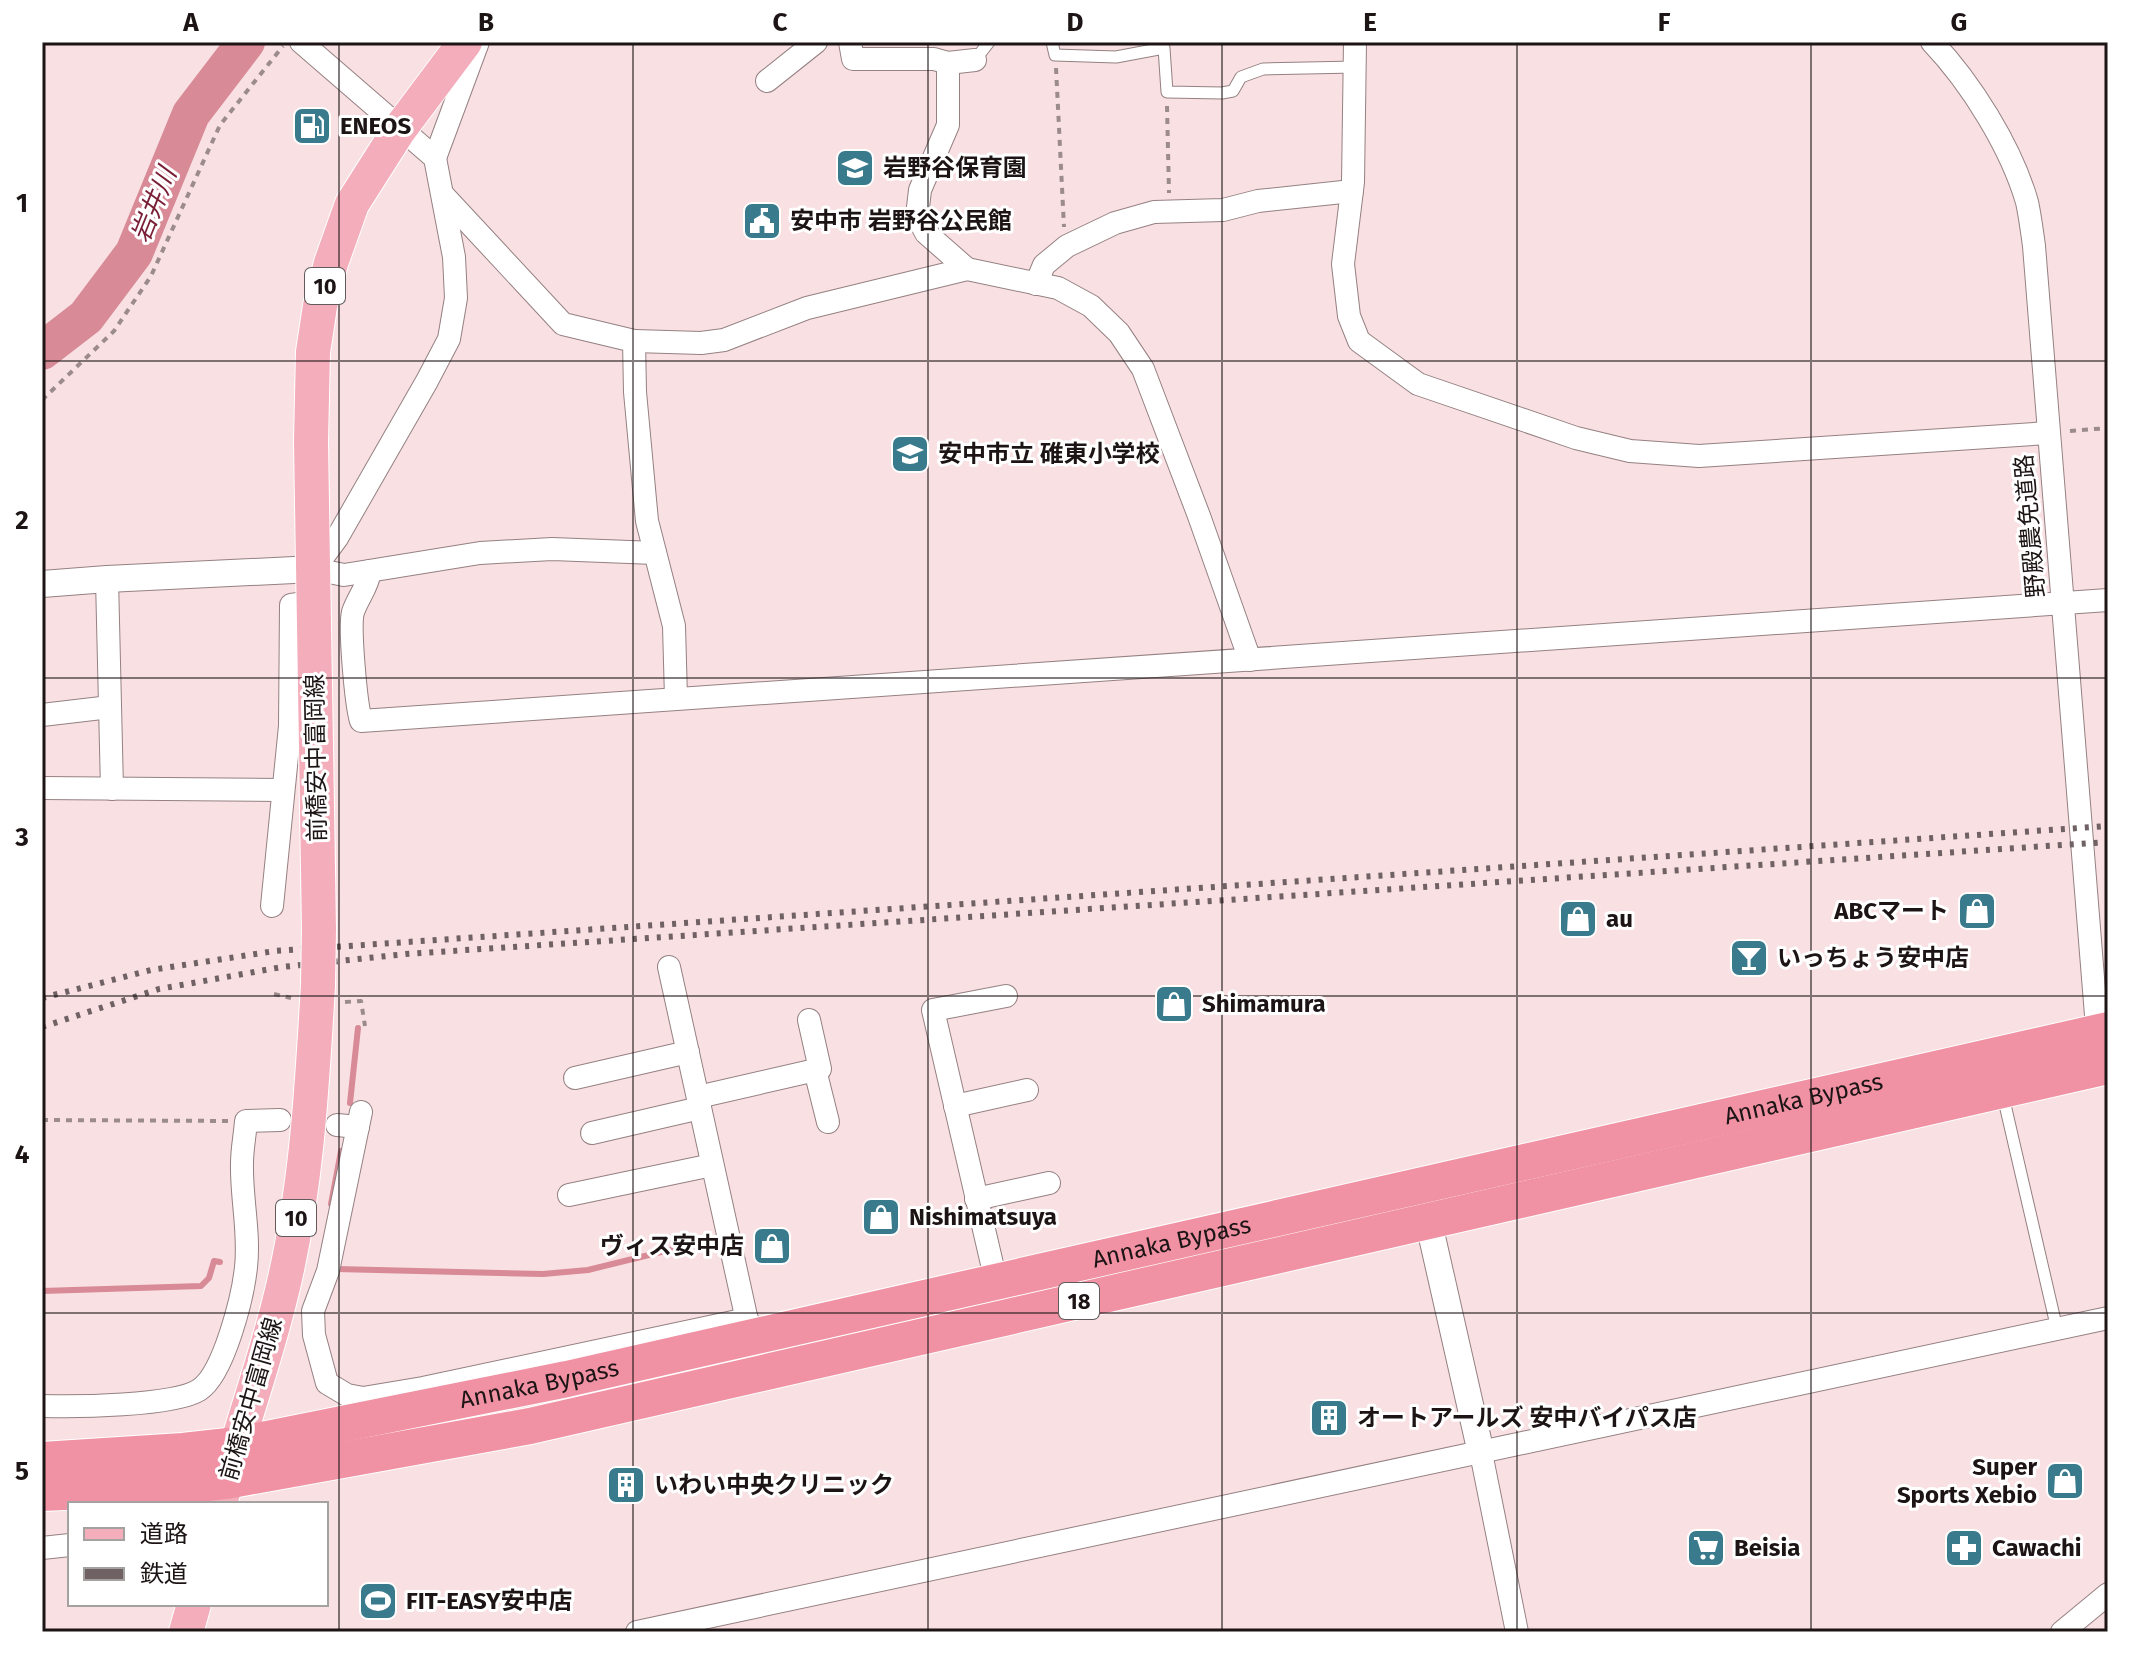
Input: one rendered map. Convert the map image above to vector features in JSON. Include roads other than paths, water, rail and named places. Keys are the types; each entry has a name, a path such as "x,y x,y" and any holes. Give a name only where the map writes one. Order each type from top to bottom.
{"highway":[{"name":"Annaka Bypass","path":"42,1493 176,1487 223,1492 530,1426 1006,1318 1425,1204 2106,1034"},
{"name":"Annaka Bypass","path":"42,1460 237,1445 392,1404 567,1379 749,1328 1425,1204 2002,1090 2108,1066"}],"main road":[{"name":"前橋安中富岡線","path":"223,1492 280,1298 296,1221 327,994 319,930 311,442 313,352 320,306 352,204 399,130 465,42"},
{"path":"186,1632 193,1606"}],"street":[{"path":"301,42 435,158"},
{"path":"313,586 449,339 456,298 454,257 435,158 478,42"},
{"path":"767,81 816,42"},
{"path":"850,42 853,59 934,59 948,63 984,48"},
{"path":"1355,42 1352,191 1343,264 1349,316 1359,341 1418,384 1514,418 1630,451 1699,456 2048,433"},
{"name":"野殿農免道路","path":"1932,42 1957,68 2011,162 2026,202 2034,246 2096,1015 2106,1034"},
{"path":"948,63 948,125 920,190 917,216 926,233 967,269"},
{"path":"1036,284 1044,265 1077,240 1115,223 1154,212 1223,210 1258,201 1352,191"},
{"path":"444,195 563,324 634,341 701,343 724,340 807,308 967,269 1058,288 1091,306 1119,333 1143,369 1250,660"},
{"path":"634,341 635,392 645,493 655,553 674,626 676,698"},
{"path":"272,906 290,726 291,605 313,586 344,575 480,553 552,549 655,553"},
{"path":"370,571 368,585 353,614 356,704 361,721 2108,600"},
{"path":"42,584 107,579 313,586"},
{"path":"107,579 112,789"},
{"path":"42,715 110,707"},
{"path":"42,788 282,790"},
{"path":"669,967 759,1374"},
{"path":"1006,996 933,1010 1006,1318"},
{"path":"592,1133 820,1069 809,1020"},
{"path":"575,1078 688,1052"},
{"path":"815,1070 828,1122"},
{"path":"955,1106 1027,1090"},
{"path":"42,1406 78,1408 169,1400 199,1391 221,1359 246,1265 242,1163 246,1121 280,1120"},
{"path":"352,1122 328,1271 313,1311 314,1335 327,1383 347,1395 392,1404"},
{"path":"569,1195 712,1165"},
{"path":"976,1199 1049,1183"},
{"path":"1425,1204 1481,1453 1517,1632"},
{"path":"241,1293 280,1298"},
{"path":"637,1632 705,1626 1481,1453 2108,1318"},
{"path":"42,1548 68,1545"},
{"path":"2062,1632 2108,1594"}],"lane":[{"path":"1052,42 1055,55 1116,57 1164,48 1167,92 1233,91 1241,77 1263,69 1355,67"},
{"path":"2002,1090 2057,1329"}],"waterway":[{"name":"岩井川","path":"42,351 86,317 134,253 191,114 246,42"},
{"path":"350,1103 358,1028"},
{"path":"331,1204 341,1151"},
{"path":"336,1269 543,1274 588,1270 718,1238"},
{"path":"42,1291 201,1286 209,1278 214,1261 220,1262"}],"railway":[{"path":"42,998 151,970 275,951 2108,826"},
{"path":"42,1027 159,989 282,967 406,954 2108,842"}],"place":[{"name":"ENEOS","path":"312,126"},
{"name":"岩野谷保育園","path":"855,168"},
{"name":"安中市 岩野谷公民館","path":"762,221"},
{"name":"安中市立 碓東小学校","path":"910,454"},
{"name":"ABCマート","path":"1977,911"},
{"name":"au","path":"1578,919"},
{"name":"いっちょう安中店","path":"1749,958"},
{"name":"Shimamura","path":"1174,1004"},
{"name":"Nishimatsuya","path":"881,1217"},
{"name":"ヴィス安中店","path":"772,1246"},
{"name":"オートアールズ 安中バイパス店","path":"1329,1418"},
{"name":"Super Sports Xebio","path":"2065,1481"},
{"name":"いわい中央クリニック","path":"626,1485"},
{"name":"Beisia","path":"1706,1548"},
{"name":"Cawachi","path":"1964,1548"},
{"name":"FIT-EASY安中店","path":"378,1601"}]}
